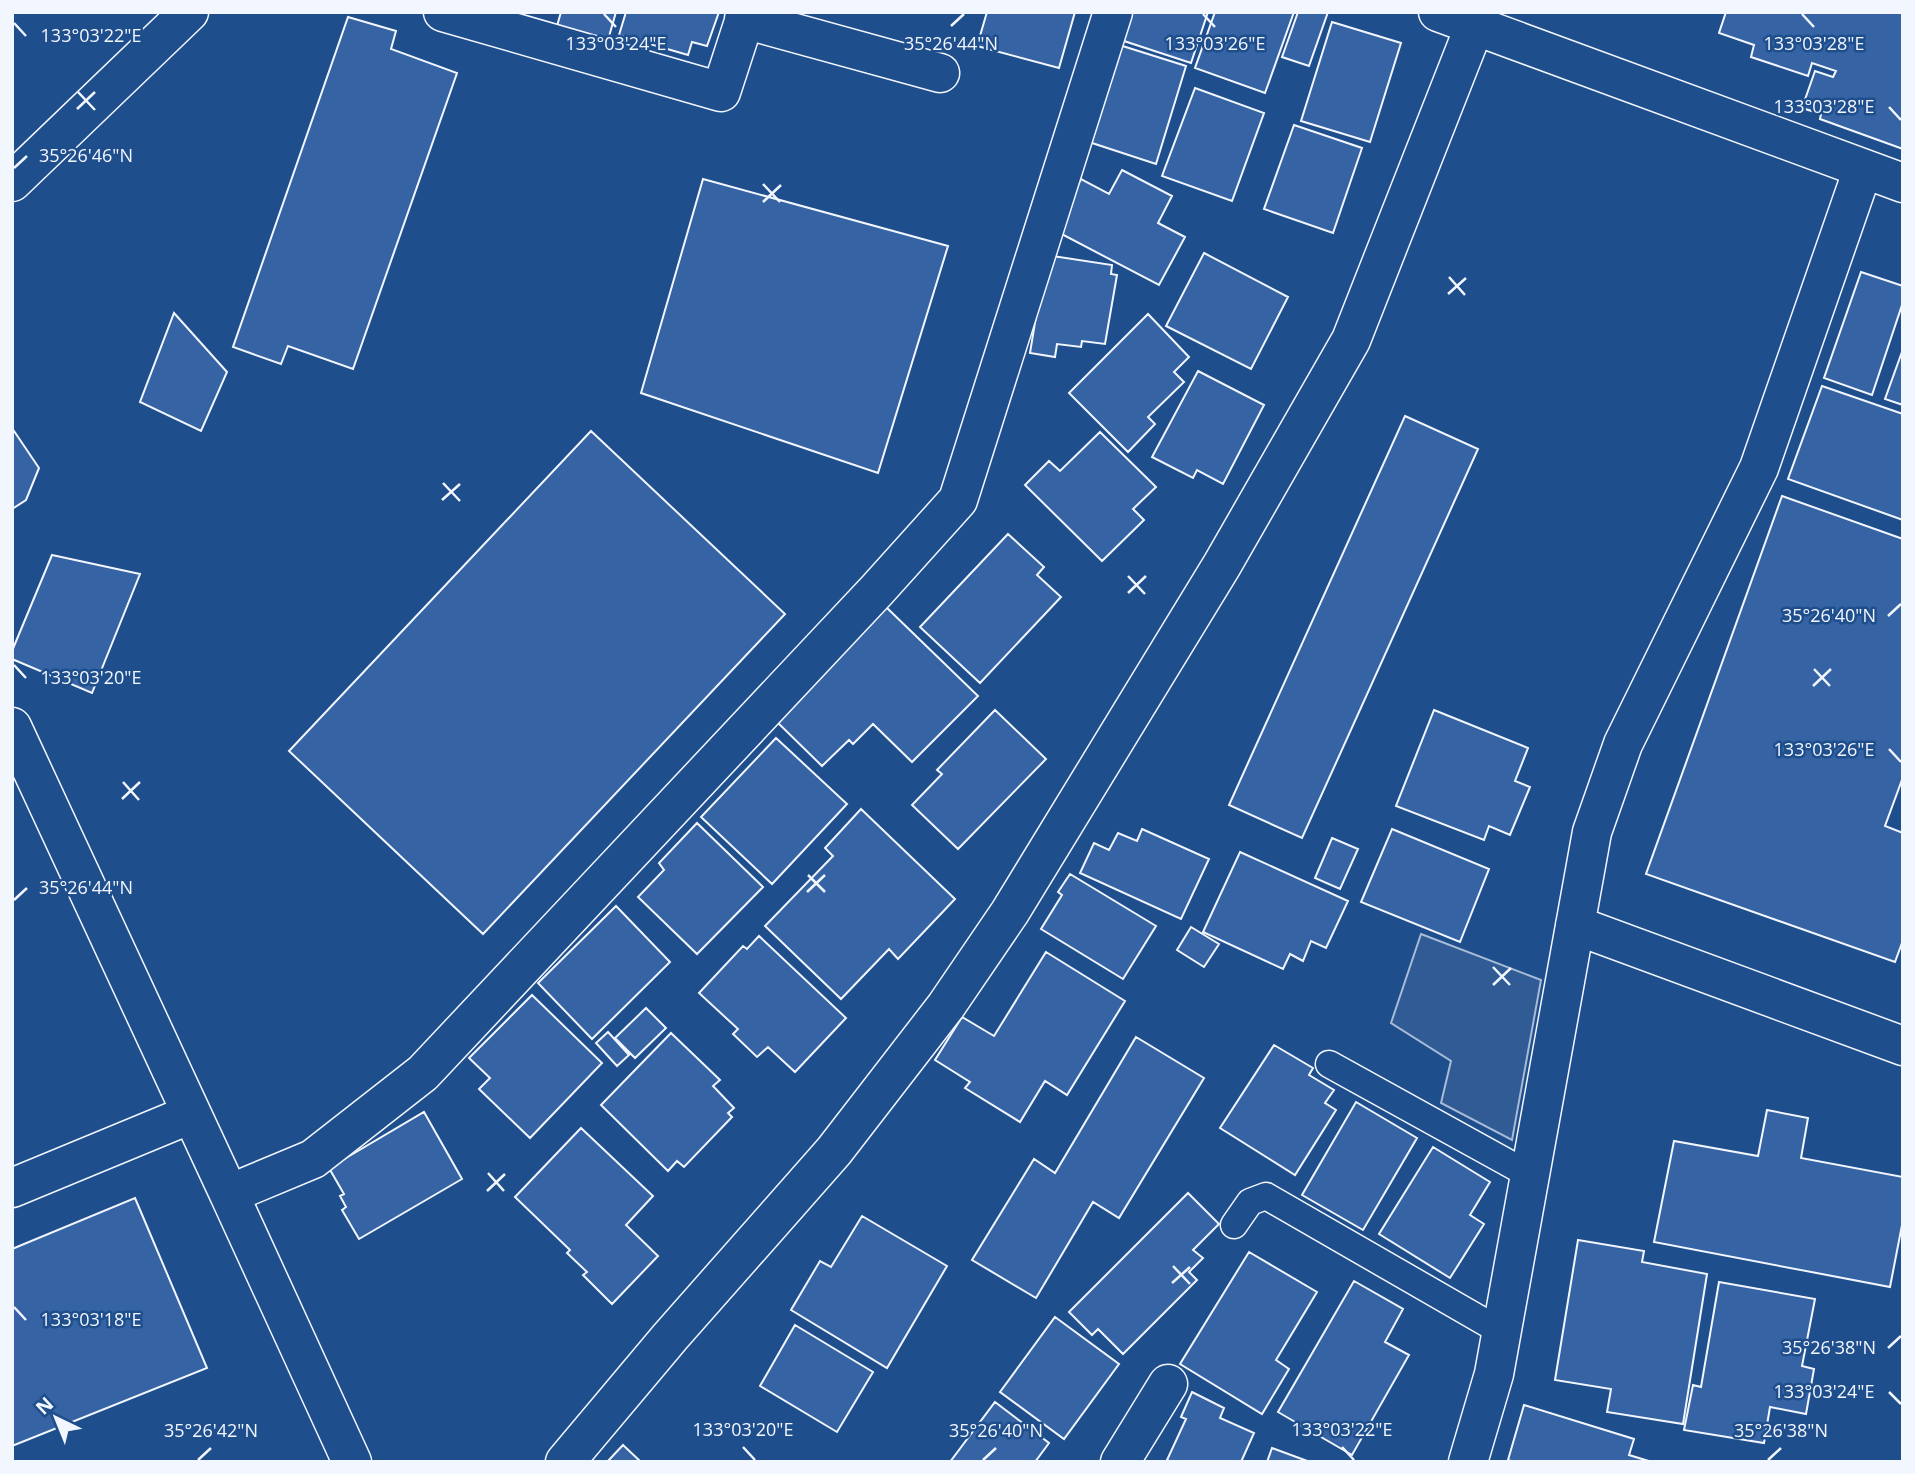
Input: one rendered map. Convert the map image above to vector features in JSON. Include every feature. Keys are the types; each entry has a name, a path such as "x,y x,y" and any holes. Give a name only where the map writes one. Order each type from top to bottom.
{"street":[{"path":"12,182 189,12"},
{"path":"443,12 721,92 746,16 940,73"},
{"path":"229,1194 313,1159 423,1073 877,590 958,499 1113,12"},
{"path":"1438,12 1903,183"},
{"path":"565,1462 670,1337 834,1151 946,1006 1010,912 1223,565 1351,340 1475,24"},
{"path":"1468,1462 1494,1374 1592,832 1623,744 1759,468 1863,169"},
{"path":"12,727 352,1462"},
{"path":"1575,925 1903,1046"},
{"path":"12,1188 191,1114"},
{"path":"1120,1462 1168,1384"}],"lane":[{"path":"1329,1064 1530,1175"},
{"path":"1234,1225 1250,1202 1266,1196 1502,1332"}],"shaded area":[{"path":"1421,934 1541,980 1512,1140 1441,1103 1451,1061 1391,1023"}],"building":[{"path":"561,12 616,12 608,40 557,26"},
{"path":"626,12 719,12 707,46 692,42 688,55 619,35"},
{"path":"987,12 1075,12 1059,68 977,46"},
{"path":"1130,12 1208,12 1191,63 1121,40"},
{"path":"1215,12 1294,12 1265,93 1195,68"},
{"path":"1298,12 1328,12 1309,66 1282,57"},
{"path":"1726,12 1903,12 1903,149 1820,119 1821,114 1802,108 1815,71 1833,77 1836,71 1812,63 1808,76 1751,57 1754,45 1719,33"},
{"path":"348,17 396,31 391,49 457,73 353,369 288,346 281,364 233,347"},
{"path":"1332,22 1401,43 1370,142 1301,121"},
{"path":"1113,43 1186,66 1156,164 1089,142"},
{"path":"1195,88 1264,113 1232,201 1162,176"},
{"path":"1294,125 1362,148 1333,233 1264,209"},
{"path":"1122,170 1172,196 1158,223 1185,237 1159,285 1054,230 1081,179 1109,194"},
{"path":"703,179 948,246 878,473 641,393"},
{"path":"1204,253 1288,297 1251,369 1166,326"},
{"path":"1046,255 1112,265 1111,274 1117,275 1105,344 1082,341 1081,347 1057,344 1055,357 1030,353"},
{"path":"1861,272 1903,286 1903,302 1872,395 1824,378"},
{"path":"174,313 227,372 201,431 140,402"},
{"path":"1148,314 1189,357 1174,372 1184,382 1148,417 1155,424 1128,452 1069,393"},
{"path":"1903,349 1903,405 1885,399"},
{"path":"1198,371 1264,405 1223,484 1197,470 1193,478 1152,457"},
{"path":"1822,386 1903,414 1903,520 1788,479"},
{"path":"1405,416 1478,449 1302,838 1229,805"},
{"path":"12,428 39,468 26,500 12,509"},
{"path":"591,431 785,614 483,934 289,751"},
{"path":"1100,432 1156,487 1133,509 1144,520 1102,561 1025,485 1049,461 1060,471"},
{"path":"1782,496 1903,539 1903,777 1885,826 1903,833 1903,940 1895,962 1646,874"},
{"path":"1008,534 1044,567 1037,575 1061,597 980,683 920,627"},
{"path":"52,555 140,574 92,693 12,659 12,651"},
{"path":"886,607 978,696 912,762 873,724 853,744 849,740 822,766 776,721"},
{"path":"995,710 1046,759 958,849 912,805 942,774 937,770"},
{"path":"1434,710 1528,748 1515,781 1530,787 1510,835 1489,826 1484,840 1396,806"},
{"path":"776,738 847,804 772,884 701,817"},
{"path":"861,809 955,899 898,959 889,949 841,999 765,926 833,856 825,848"},
{"path":"697,823 763,887 697,954 638,897 664,870 659,863"},
{"path":"1142,829 1209,859 1181,919 1080,873 1094,843 1109,850 1118,833 1137,841"},
{"path":"1392,829 1489,869 1460,942 1361,902"},
{"path":"1332,838 1358,849 1340,889 1315,878"},
{"path":"1240,852 1348,901 1326,948 1311,941 1303,961 1290,954 1283,969 1203,932"},
{"path":"1070,874 1156,926 1123,979 1041,929 1062,895 1058,892"},
{"path":"616,906 670,962 592,1039 538,983"},
{"path":"1191,927 1219,944 1204,967 1177,950"},
{"path":"759,936 846,1018 795,1072 768,1047 757,1057 733,1034 738,1029 699,993 743,946 747,949"},
{"path":"1046,952 1125,1001 1067,1095 1045,1081 1020,1122 965,1088 970,1082 935,1060 962,1017 994,1036"},
{"path":"532,995 602,1063 530,1138 479,1089 490,1078 469,1058"},
{"path":"646,1008 666,1028 635,1058 615,1038"},
{"path":"608,1032 629,1055 617,1066 596,1043"},
{"path":"671,1033 720,1080 713,1086 734,1108 728,1113 732,1117 684,1167 677,1161 668,1171 601,1105"},
{"path":"1136,1037 1204,1078 1119,1218 1093,1202 1036,1298 972,1260 1034,1159 1055,1173"},
{"path":"1274,1045 1313,1068 1309,1075 1334,1090 1325,1103 1336,1110 1295,1175 1220,1128"},
{"path":"1356,1102 1417,1138 1363,1230 1302,1195"},
{"path":"1767,1110 1808,1118 1801,1158 1903,1177 1903,1220 1890,1287 1654,1242 1674,1141 1758,1156"},
{"path":"424,1112 462,1179 359,1239 342,1210 346,1207 340,1196 344,1194 329,1168"},
{"path":"581,1128 653,1196 626,1225 658,1256 612,1304 583,1275 587,1272 567,1253 570,1250 515,1197"},
{"path":"1433,1147 1490,1182 1470,1215 1484,1224 1450,1278 1379,1234"},
{"path":"1188,1193 1219,1224 1193,1250 1203,1258 1189,1272 1197,1280 1123,1354 1098,1329 1092,1335 1069,1312"},
{"path":"135,1198 207,1368 12,1446 12,1249"},
{"path":"862,1216 947,1266 887,1368 791,1310 820,1261 831,1267"},
{"path":"1578,1240 1644,1251 1642,1262 1707,1274 1683,1424 1607,1412 1611,1389 1555,1380"},
{"path":"1249,1252 1317,1292 1276,1360 1289,1369 1262,1414 1180,1364"},
{"path":"1354,1281 1403,1309 1385,1342 1409,1355 1352,1455 1278,1412"},
{"path":"1719,1282 1815,1299 1802,1366 1814,1369 1806,1414 1770,1407 1764,1443 1684,1430 1693,1385 1701,1387"},
{"path":"1055,1317 1119,1364 1064,1439 1000,1392"},
{"path":"795,1325 873,1372 837,1432 760,1386"},
{"path":"1192,1392 1224,1408 1220,1418 1254,1433 1241,1462 1167,1460 1186,1419 1181,1417"},
{"path":"995,1402 1049,1443 1035,1462 950,1462"},
{"path":"1524,1405 1634,1439 1629,1455 1652,1462 1508,1460"},
{"path":"623,1445 641,1462 607,1462"},
{"path":"1272,1448 1310,1462 1267,1462"}]}
